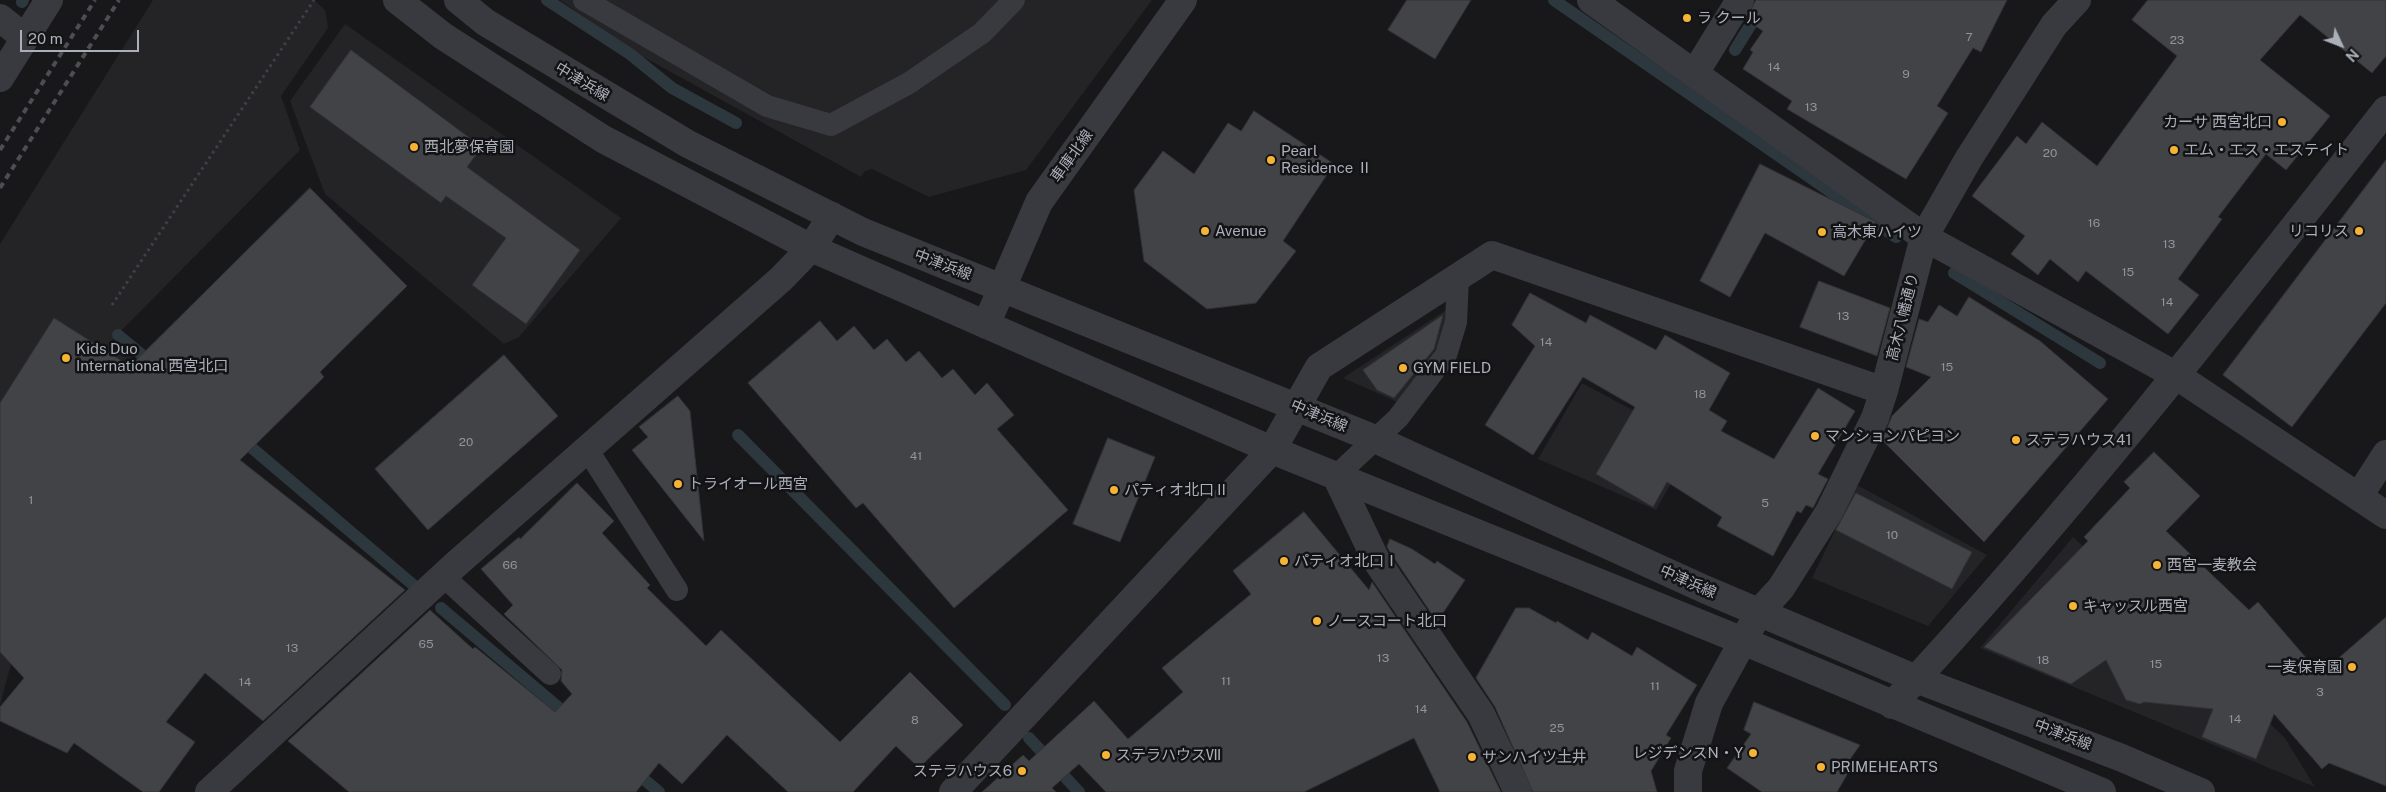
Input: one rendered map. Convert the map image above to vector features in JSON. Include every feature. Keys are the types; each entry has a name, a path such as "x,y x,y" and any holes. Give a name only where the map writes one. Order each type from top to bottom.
{"street":[{"path":"0,78 48,0"},
{"path":"397,0 443,36 603,139 811,248 1272,450 1743,641 2102,792"},
{"name":"中津浜線","path":"458,0 485,22 688,144 832,216 924,258 1375,439 1759,612 1916,678 2122,758 2200,792"},
{"name":"車庫北線","path":"986,325 1039,202 1183,0"},
{"path":"1591,0 1924,237 2177,376 2386,515"},
{"path":"1694,73 1740,0"},
{"name":"高木八幡通り","path":"1688,792 1688,771 1709,703 1759,612 1781,588 1828,512 1875,418 1884,391 1924,237 1969,158 2054,25 2077,0"},
{"path":"0,18 25,38"},
{"path":"1892,704 1946,648 2177,376 2386,110"},
{"path":"209,792 443,576 781,280 811,248 832,216"},
{"path":"953,792 1272,450 1319,367 1492,255 1884,391"},
{"path":"2359,496 2386,454"},
{"path":"1336,476 1376,560 1481,714 1518,792"}],"lane":[{"path":"584,0 767,106 831,126 909,83 982,32 1014,0"},
{"path":"1336,476 1398,418 1446,355 1456,322 1458,278"},
{"path":"587,449 677,590"},
{"path":"443,576 550,674"}],"path":[{"path":"112,305 314,0"}],"shaded area":[{"name":"Kids Duo International 西宮北口","path":"153,0 314,0 325,10 328,28 281,96 300,150 112,340 151,375 38,564 0,705 0,244"},
{"path":"560,0 1152,0 1026,170 929,197 872,169 865,171 861,177 633,51"},
{"name":"西北夢保育園","path":"345,24 621,218 519,337 504,344 325,194 290,101"},
{"path":"1449,308 1442,340 1400,403 1343,378"},
{"path":"1582,383 1694,443 1656,510 1538,459"},
{"path":"1857,485 1987,555 1928,626 1812,578"},
{"path":"2073,537 2285,738 2315,787 1980,648"}],"building":[{"path":"1407,0 1471,0 1435,59 1388,30"},
{"path":"1756,0 2007,0 1981,52 1973,48 1937,106 1948,113 1906,179 1787,109 1792,101 1743,69 1753,52 1750,50 1763,31 1746,20"},
{"path":"2148,0 2386,0 2386,56 2372,73 2300,15 2260,60 2330,116 2286,170 2266,154 2218,217 2222,219 2178,279 2199,295 2168,334 2086,271 2078,282 2050,259 2038,275 2011,254 2025,236 1972,196 2017,136 2026,144 2042,122 2097,166 2177,56 2132,20"},
{"path":"351,50 482,147 467,167 580,250 526,324 472,285 506,238 446,196 441,203 310,107"},
{"name":"Avenue","path":"1254,111 1334,164 1283,241 1296,251 1256,303 1207,309 1144,261 1134,190 1163,151 1194,174 1228,123 1241,131"},
{"name":"リコリス","path":"2386,160 2386,303 2292,427 2223,375"},
{"path":"1760,164 1876,222 1844,276 1765,233 1730,297 1700,281"},
{"path":"310,188 407,286 320,372 324,377 240,460 405,590 263,721 205,673 166,722 195,742 159,792 143,792 74,743 67,753 0,721 0,707 24,678 0,652 0,403 54,318 130,366"},
{"path":"1819,281 1890,308 1877,356 1800,327"},
{"path":"1530,293 1586,323 1590,315 1656,350 1665,335 1730,373 1709,410 1727,421 1721,431 1774,459 1818,388 1855,411 1818,474 1828,479 1813,508 1806,505 1801,513 1797,511 1773,556 1717,526 1722,517 1667,482 1653,507 1596,474 1635,407 1583,377 1533,455 1485,425 1535,346 1512,325"},
{"path":"1969,297 2040,341 2108,399 1984,542 1882,440 1892,416 1931,377 1906,367 1919,319 1928,322 1939,305 1957,316"},
{"path":"1443,315 1434,349 1394,398 1377,390 1363,370"},
{"path":"820,321 837,341 854,326 874,350 887,339 906,362 919,351 942,378 953,369 975,395 987,383 1014,415 997,429 1068,510 954,608 863,503 856,508 748,383"},
{"path":"504,355 558,416 428,530 375,469"},
{"name":"トライオール西宮","path":"678,396 690,411 704,541 632,450 648,437 639,427"},
{"name":"パティオ北口Ⅱ","path":"1108,438 1155,457 1120,542 1073,524"},
{"path":"2154,452 2200,496 2166,531 2249,610 2258,602 2320,674 2386,617 2386,786 2329,763 2322,769 2274,714 2256,759 2202,737 2213,709 2144,702 2140,704 2126,700 2106,660 2071,684 1984,647 2088,541 2084,537 2130,488 2124,482"},
{"path":"577,483 614,521 602,533 650,585 647,588 706,646 721,630 840,742 910,672 963,725 919,768 896,746 853,792 788,792 727,735 682,784 659,763 636,792 349,792 288,741 430,610 473,649 475,647 555,712 572,694 561,681 562,670 504,614 513,605 481,569 519,537 520,539"},
{"path":"1856,493 1972,552 1952,589 1836,530"},
{"path":"1304,512 1369,590 1372,582 1467,722 1501,792 1440,792 1414,738 1304,792 1106,792 1079,764 1052,788 1056,792 982,792 1023,755 1029,761 1094,701 1128,739 1183,692 1162,668 1251,594 1233,571"},
{"path":"1390,539 1412,549 1435,564 1437,561 1465,580 1437,622 1387,547"},
{"path":"1516,608 1529,608 1556,623 1557,621 1588,640 1592,632 1632,656 1637,647 1697,685 1666,735 1671,738 1651,771 1657,792 1533,792 1495,707 1476,678"},
{"path":"1754,702 1860,745 1848,762 1852,766 1837,792 1762,792 1727,768 1751,734 1744,730"}],"waterway":[{"path":"547,0 630,54 672,88 736,123"},
{"path":"1554,0 1896,237"},
{"path":"1735,50 1766,0"},
{"path":"1954,273 2100,363"},
{"path":"118,335 153,364"},
{"path":"738,435 1005,705"},
{"path":"239,437 418,589"},
{"path":"441,608 571,718"},
{"path":"1029,738 1079,792"},
{"path":"632,769 659,792"}],"railway":[{"path":"0,150 95,0"},
{"path":"0,188 119,0"}],"place":[{"name":"ラ クール","path":"1687,18"},
{"name":"カーサ 西宮北口","path":"2282,122"},
{"name":"西北夢保育園","path":"414,147"},
{"name":"エム・エス・エステイト","path":"2174,150"},
{"name":"Pearl Residence Ⅱ","path":"1271,160"},
{"name":"Avenue","path":"1205,231"},
{"name":"リコリス","path":"2359,231"},
{"name":"高木東ハイツ","path":"1822,232"},
{"name":"Kids Duo International 西宮北口","path":"66,358"},
{"name":"GYM FIELD","path":"1403,368"},
{"name":"マンションパピヨン","path":"1815,436"},
{"name":"ステラハウス41","path":"2016,440"},
{"name":"トライオール西宮","path":"678,484"},
{"name":"パティオ北口Ⅱ","path":"1114,490"},
{"name":"パティオ北口Ⅰ","path":"1284,561"},
{"name":"西宮一麦教会","path":"2157,565"},
{"name":"キャッスル西宮","path":"2073,606"},
{"name":"ノースコート北口","path":"1317,621"},
{"name":"一麦保育園","path":"2352,667"},
{"name":"レジデンスN・Y","path":"1753,753"},
{"name":"ステラハウスⅦ","path":"1106,755"},
{"name":"サンハイツ土井","path":"1472,757"},
{"name":"PRIMEHEARTS","path":"1821,767"},
{"name":"ステラハウス6","path":"1022,771"}]}
